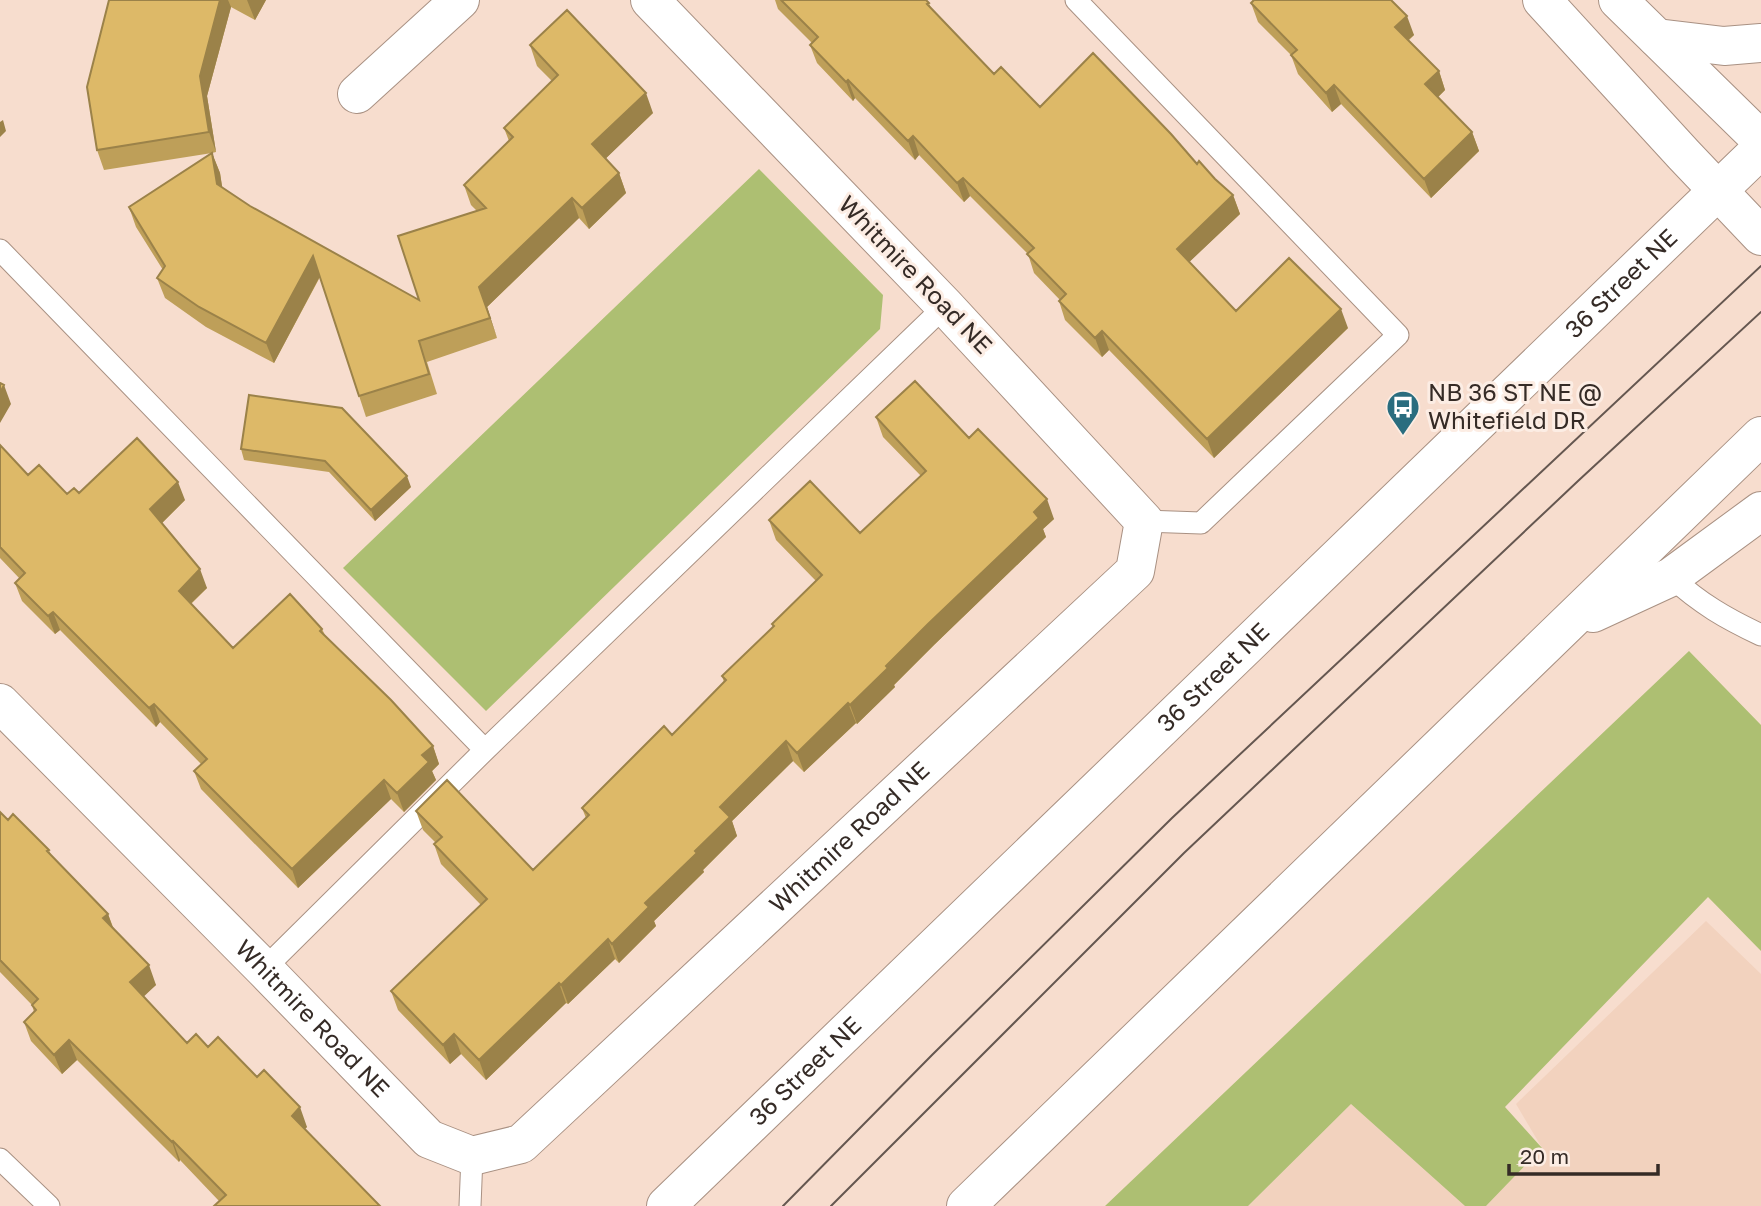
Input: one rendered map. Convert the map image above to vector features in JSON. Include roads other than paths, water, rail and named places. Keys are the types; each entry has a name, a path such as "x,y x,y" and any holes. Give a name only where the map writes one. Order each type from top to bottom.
{"street":[{"path":"357,94 460,0"},
{"name":"Whitmire Road NE","path":"0,703 429,1139 472,1156 521,1144 1135,571 1144,521 946,306 650,0"},
{"path":"1542,0 1761,236"},
{"path":"1618,0 1761,140"},
{"path":"1657,38 1724,46 1761,43"},
{"name":"36 Street NE","path":"666,1206 1761,149"},
{"path":"965,1206 1761,436"},
{"path":"1566,625 1671,577 1761,511"}],"lane":[{"path":"1076,0 1398,335 1200,523 1144,521"},
{"path":"0,250 485,750"},
{"path":"264,969 485,750 946,306"},
{"path":"1671,577 1692,596 1727,619 1761,635"},
{"path":"470,1206 472,1156"},
{"path":"0,1159 49,1206"}],"tram line":[{"path":"783,1206 1172,818 1761,266"},
{"path":"831,1206 1184,853 1761,312"}],"place":[{"name":"NB 36 ST NE @ Whitefield DR","path":"1403,437"}]}
